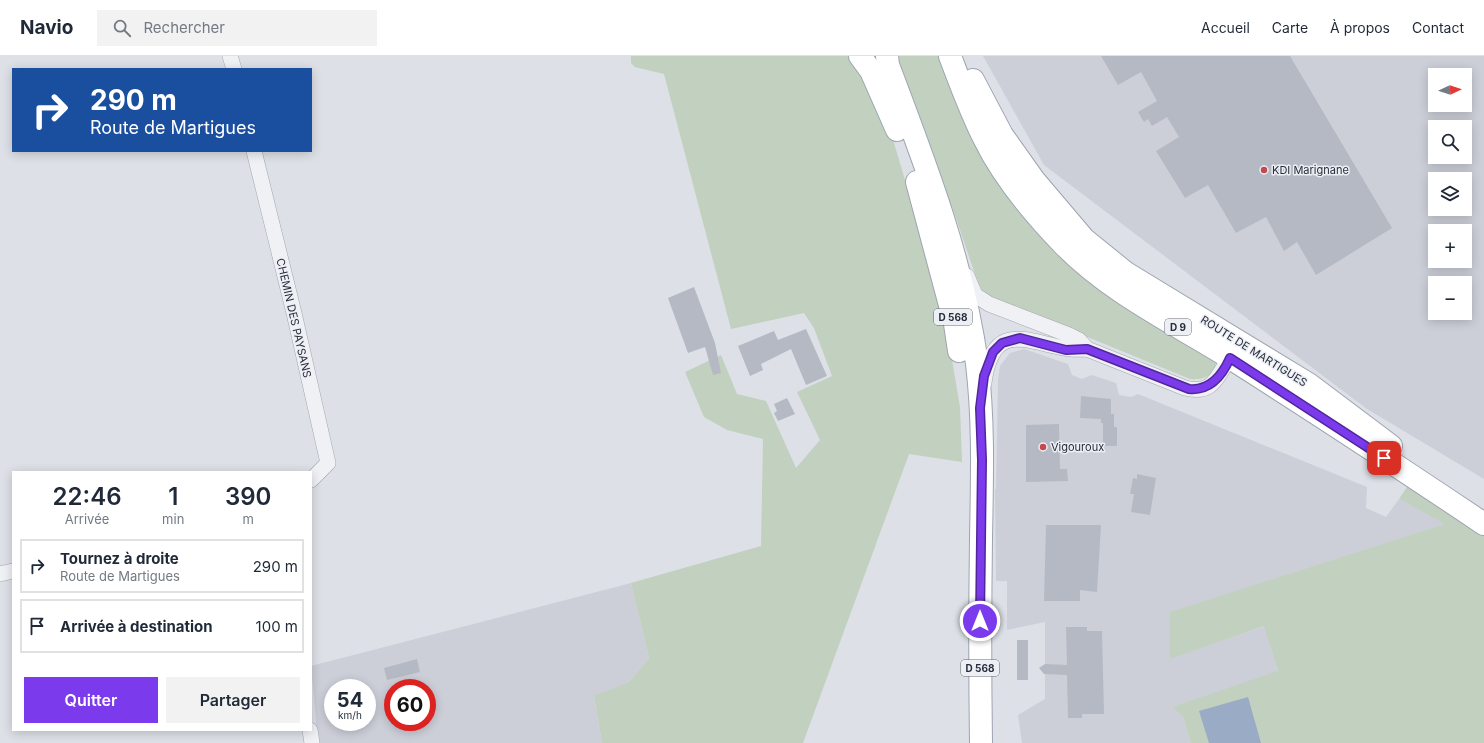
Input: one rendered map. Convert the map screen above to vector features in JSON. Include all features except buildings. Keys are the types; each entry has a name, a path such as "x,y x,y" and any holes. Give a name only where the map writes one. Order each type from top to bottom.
{"main road":[{"name":"D 568","path":"860,56 872,71 919,185 955,324 975,459 980,593"},
{"name":"D 568","path":"887,56 888,65 940,206 948,233 970,324 977,365 982,460 980,593 981,743"},
{"name":"ROUTE DE MARTIGUES","path":"950,56 967,102 989,148 1009,180 1033,212 1065,246 1107,282 1230,358 1484,524"},
{"name":"ROUTE DE MARTIGUES","path":"964,56 974,84 1002,135 1034,180 1084,239 1126,273 1310,385 1484,513"}],"street":[{"path":"230,56 234,68"},
{"name":"CHEMIN DES PAYSANS","path":"254,152 294,313 328,463 312,479"},
{"path":"948,233 975,295 981,300 1070,335 1079,340 1087,349"},
{"path":"980,408 988,362 993,352 1002,343 1020,338 1066,350 1087,349 1185,388 1194,389 1205,388 1215,381 1230,358 1238,353 1262,355"},
{"path":"0,574 12,571"},
{"path":"310,731 312,743"}],"shaded area":[{"path":"983,56 1484,56 1484,479 1367,409 1044,165"},
{"path":"1024,349 1068,364 1072,375 1082,379 1092,375 1116,383 1119,395 1131,397 1138,394 1367,487 1366,508 1386,517 1399,499 1446,524 1171,612 1170,658 1265,626 1278,672 1172,707 1183,717 1191,743 1022,743 1018,715 1045,699 1045,674 1042,670 1045,664 1045,622 1007,630 1007,581 996,581 995,489 998,380 1000,366 1010,353"},
{"path":"631,583 649,658 629,682 594,697 602,743 318,743 312,666"}],"green space":[{"path":"631,56 849,56 863,71 888,123 943,307 960,407 962,462 909,454 803,743 602,743 594,696 629,682 649,658 631,583 761,546 763,439 727,430 704,417 685,372 721,355 737,394 766,401 796,468 820,440 797,392 832,376 814,328 804,313 731,329 664,74 635,67 631,63"},
{"path":"895,56 942,56 959,101 1216,361 1214,370 1211,374 1200,379 1190,379 992,298 983,292 978,283 956,218"},
{"path":"1409,484 1484,535 1484,743 1191,743 1183,717 1172,707 1278,671 1264,626 1170,659 1170,612 1445,524 1399,499"}],"water":[{"path":"1248,697 1261,743 1209,743 1199,711"}],"place":[{"name":"KDI Marignane","path":"1264,170"},
{"name":"Vigouroux","path":"1043,447"}],"route":[{"path":"980,621 982,460 980,408 984,376 988,362 993,352 1002,343 1020,338 1066,350 1087,349 1189,389 1205,388 1211,385 1220,376 1230,358 1384,458"}]}
